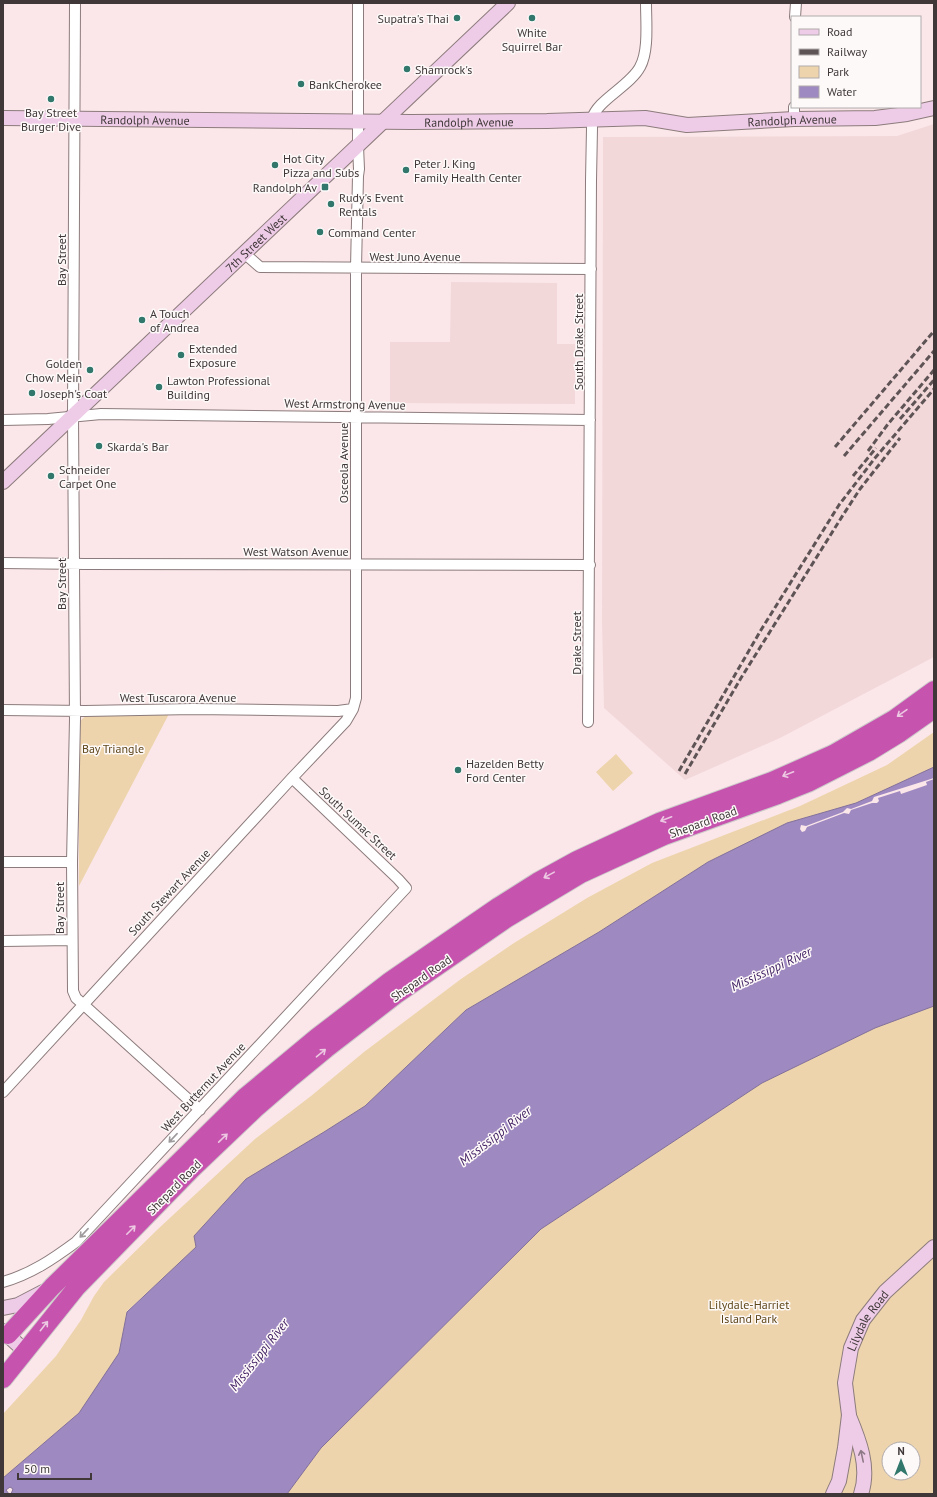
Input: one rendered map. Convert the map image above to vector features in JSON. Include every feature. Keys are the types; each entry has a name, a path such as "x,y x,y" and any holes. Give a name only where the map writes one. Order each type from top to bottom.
{"highway":[{"name":"Shepard Road","path":"6,1333 213,1128 283,1065 352,1009 390,981 499,906 557,871 617,840 659,822 778,779 832,754 894,719 934,690"},
{"name":"Shepard Road","path":"3,1379 55,1313 98,1263 223,1138 326,1049 397,994 506,919 581,874 664,836 808,783 869,752 900,733 934,709"}],"street":[{"name":"Bay Street","path":"75,3 73,416 75,710 72,862 73,991 76,998 200,1110"},
{"path":"358,3 358,121"},
{"name":"7th Street West","path":"3,482 508,3"},
{"path":"591,120 597,110 630,80 640,67 645,51 646,3"},
{"path":"795,16 796,3"},
{"name":"Randolph Avenue","path":"3,118 525,122 645,118 687,125 794,113 874,118 907,114 934,108"},
{"name":"South Drake Street","path":"590,565 591,120"},
{"name":"Osceola Avenue","path":"353,709 356,698 356,268 359,169 358,121"},
{"name":"West Juno Avenue","path":"244,253 260,267 591,269"},
{"name":"West Armstrong Avenue","path":"3,420 48,419 101,414 590,420"},
{"name":"West Watson Avenue","path":"3,563 590,565"},
{"name":"Drake Street","path":"588,722 590,565"},
{"name":"West Tuscarora Avenue","path":"3,710 193,709 338,711 353,709"},
{"name":"South Stewart Avenue","path":"3,1092 346,721 353,709"},
{"name":"South Sumac Street","path":"292,778 406,888"},
{"path":"3,862 72,862"},
{"name":"West Butternut Avenue","path":"3,1282 33,1271 52,1260 76,1242 406,888"},
{"path":"3,941 72,940"},
{"name":"Lilydale Road","path":"861,1494 864,1465 859,1439 849,1415 845,1383 851,1348 863,1320 885,1292 934,1247"},
{"path":"3,1308 18,1306 52,1287"},
{"path":"6,1333 25,1351"},
{"name":"Lilydale Road","path":"833,1494 839,1481 849,1415"}],"shaded area":[{"path":"934,124 934,657 780,738 685,780 604,708 602,623 603,137 897,136"},
{"path":"451,282 557,283 557,344 575,344 575,404 390,403 390,342 450,342"}],"green space":[{"name":"Bay Triangle","path":"170,712 79,886 79,723 88,715"},
{"path":"934,732 934,767 856,803 787,823 708,862 599,932 466,1010 365,1106 324,1132 127,1311 119,1353 79,1413 3,1478 3,1414 56,1356 81,1320 94,1296 104,1282 158,1229 255,1139 311,1096 364,1052 461,979 514,943 587,898 652,863 800,806 887,765"},
{"path":"616,754 633,773 613,791 596,772"},
{"name":"Lilydale-Harriet Island Park","path":"934,1006 934,1494 287,1494 321,1448 541,1229 762,1083 875,1028"}],"water":[{"name":"Mississippi River","path":"934,767 934,1006 875,1028 762,1083 541,1229 321,1448 287,1494 11,1494 13,1489 10,1487 6,1490 9,1494 3,1494 3,1478 79,1413 119,1353 127,1312 196,1247 194,1236 246,1179 365,1106 466,1010 599,932 708,862 787,823 856,803"}],"pier":[{"path":"934,778 926,782 927,785 901,794 900,791 878,798 879,801 877,803 872,803 851,810 849,814 844,813 807,827 805,831 802,832 800,829 801,825 806,826 843,812 847,808 851,809 872,801 874,797"}],"railway":[{"path":"835,447 934,331"},
{"path":"844,456 934,351"},
{"path":"868,451 888,424 934,370"},
{"path":"900,419 934,380"},
{"path":"679,771 761,630 839,505 875,458 934,389"},
{"path":"685,774 741,678 843,515 860,489 900,438"},
{"path":"853,476 876,448"}],"place":[{"name":"Supatra's Thai","path":"457,18"},
{"name":"White Squirrel Bar","path":"532,18"},
{"name":"Shamrock's","path":"407,69"},
{"name":"BankCherokee","path":"301,84"},
{"name":"Bay Street Burger Dive","path":"51,99"},
{"name":"Hot City Pizza and Subs","path":"275,165"},
{"name":"Peter J. King Family Health Center","path":"406,170"},
{"name":"Randolph Av","path":"325,187"},
{"name":"Rudy's Event Rentals","path":"331,204"},
{"name":"Command Center","path":"320,232"},
{"name":"A Touch of Andrea","path":"142,320"},
{"name":"Extended Exposure","path":"181,355"},
{"name":"Golden Chow Mein","path":"90,370"},
{"name":"Lawton Professional Building","path":"159,387"},
{"name":"Joseph's Coat","path":"32,393"},
{"name":"Skarda's Bar","path":"99,446"},
{"name":"Schneider Carpet One","path":"51,476"},
{"name":"Hazelden Betty Ford Center","path":"458,770"}]}
